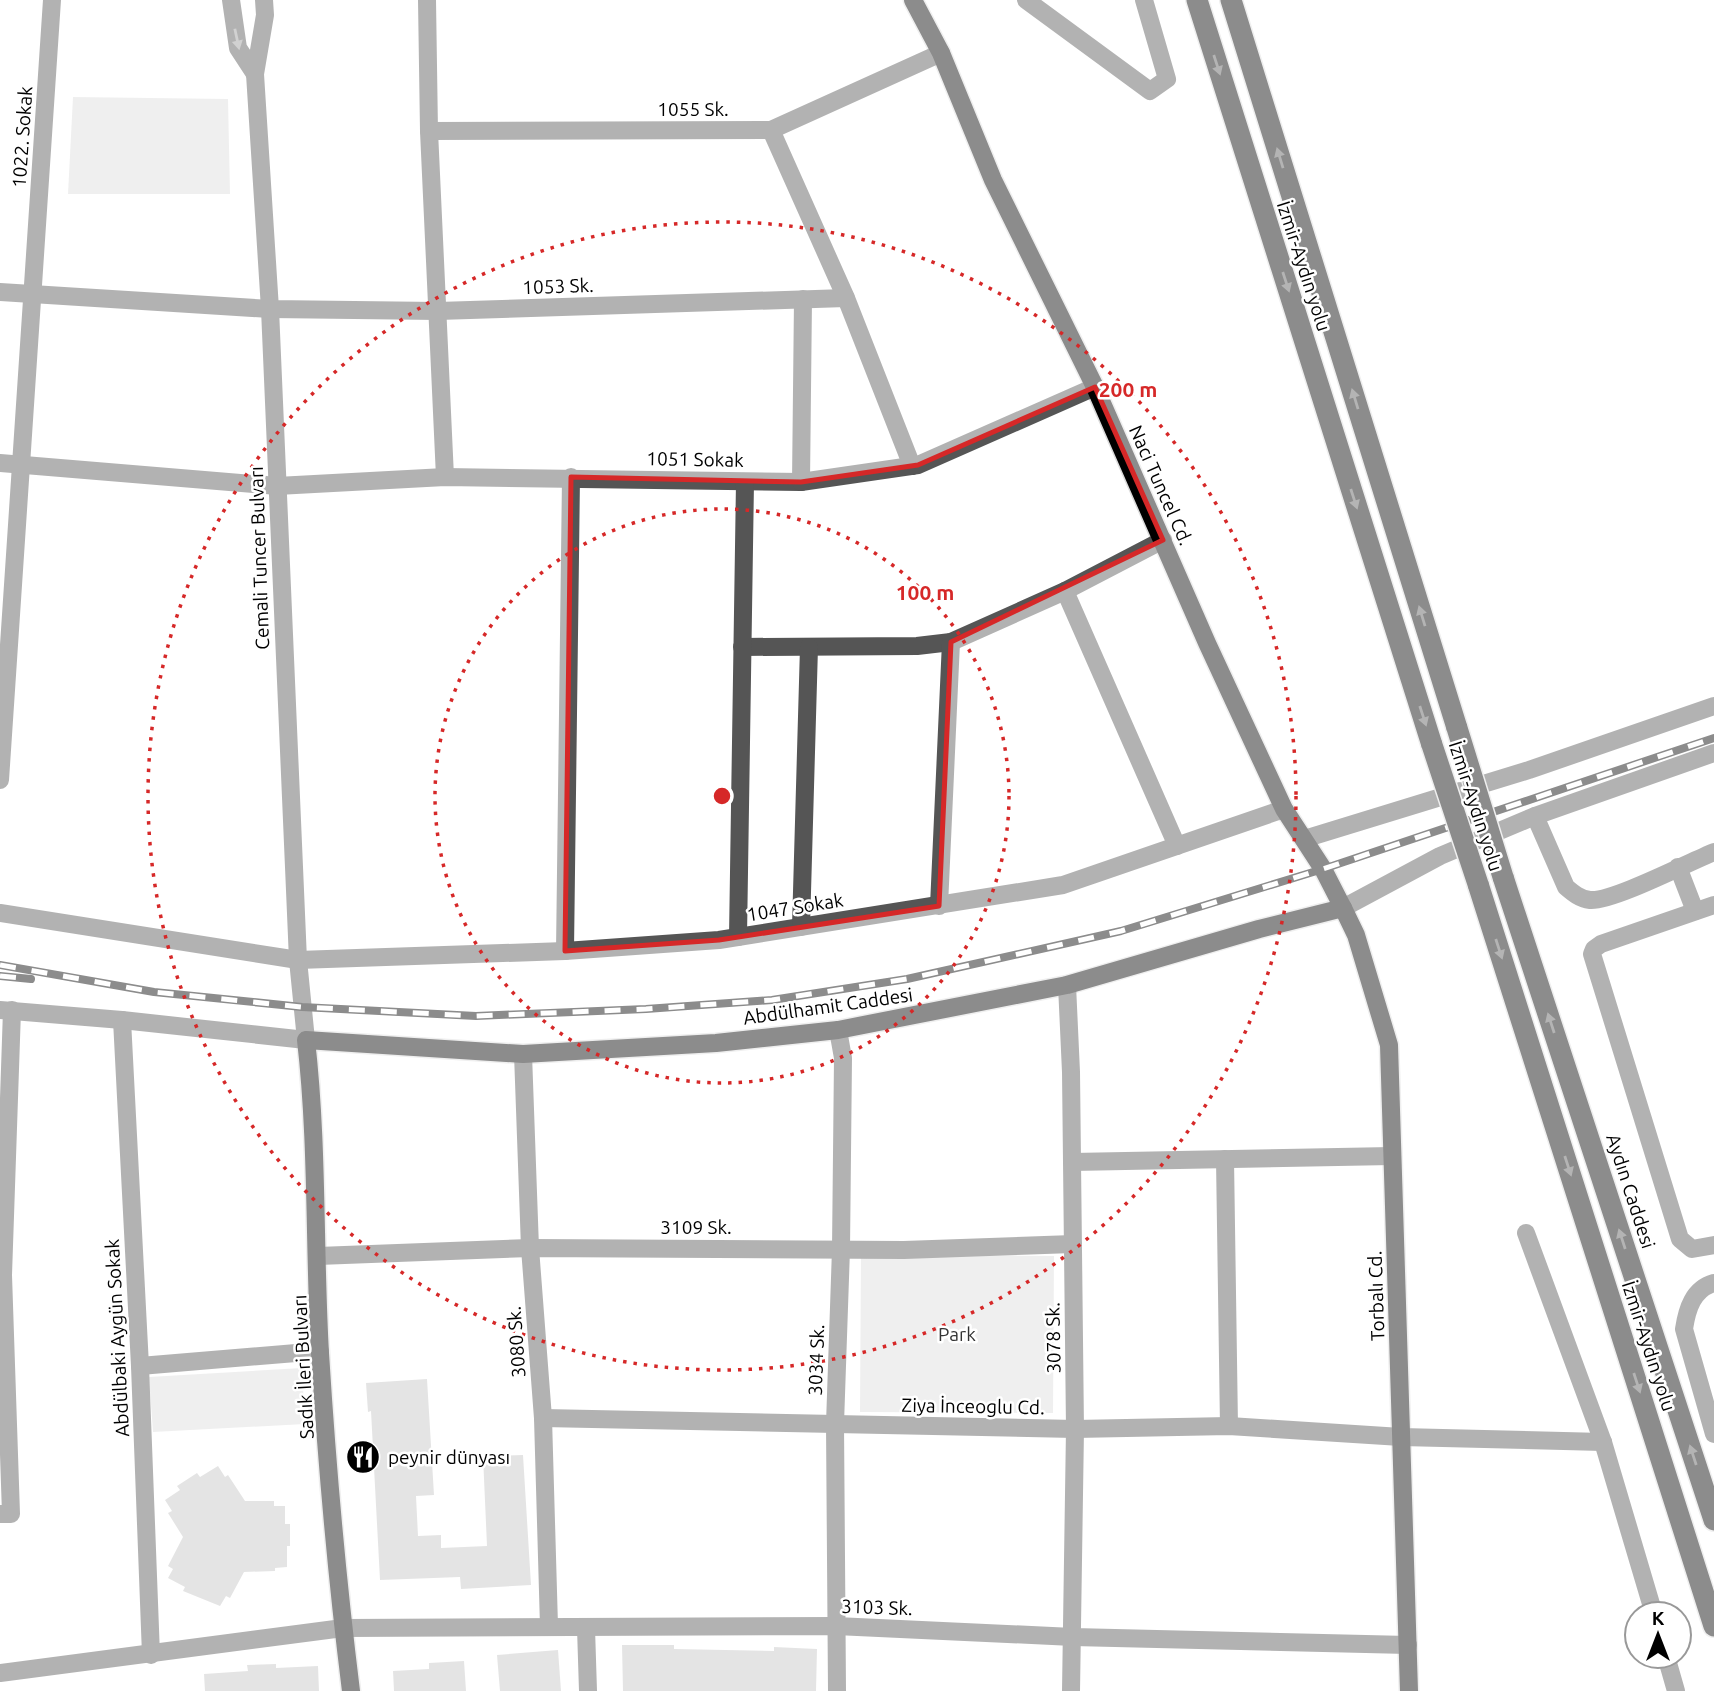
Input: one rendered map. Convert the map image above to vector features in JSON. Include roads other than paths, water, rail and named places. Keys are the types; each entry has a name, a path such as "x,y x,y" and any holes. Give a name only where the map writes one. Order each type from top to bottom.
{"highway":[{"name":"İzmir-Aydın yolu","path":"1197,0 1714,1626"},
{"name":"İzmir-Aydın yolu","path":"1231,0 1503,877"},
{"name":"Aydın Caddesi","path":"1503,877 1714,1520"}],"main road":[{"name":"Naci Tuncel Cd.","path":"915,0 941,53 993,180 1095,387 1207,643 1284,808 1343,908"},
{"name":"Abdülhamit Caddesi","path":"306,1040 523,1054 716,1043 838,1030 1067,985 1259,929 1343,908"},
{"name":"Torbalı Cd.","path":"1343,908 1356,935 1389,1045 1409,1691"},
{"name":"Sadık İleri Bulvarı","path":"306,1040 318,1256 320,1352 343,1629 351,1691"}],"street":[{"name":"1022. Sokak","path":"0,780 52,0"},
{"path":"231,0 238,48 255,74"},
{"path":"255,74 265,15 264,0"},
{"path":"427,0 429,131 445,477"},
{"path":"1026,0 1150,91 1167,79 1144,0"},
{"name":"1055 Sk.","path":"429,131 771,130 941,53"},
{"name":"Cemali Tuncer Bulvarı","path":"255,74 270,309 298,960 306,1040"},
{"path":"771,130 846,298 912,466"},
{"name":"1053 Sk.","path":"0,292 270,309 438,311 846,298"},
{"path":"801,482 803,299"},
{"name":"1051 Sokak","path":"0,463 277,486 445,477 801,482 912,466 1095,387"},
{"path":"565,951 571,477"},
{"path":"738,937 745,482"},
{"path":"742,647 917,646 951,642 1065,591 1163,540"},
{"path":"1065,591 1177,846"},
{"path":"939,906 951,642"},
{"path":"801,927 808,647"},
{"path":"1304,839 1529,770 1714,706"},
{"path":"1343,908 1440,856 1535,816 1714,753"},
{"name":"1047 Sokak","path":"0,913 298,960 565,951 719,940 1063,885 1284,808"},
{"path":"1535,816 1566,887 1582,898 1591,900 1611,896 1714,852"},
{"path":"1678,867 1695,911"},
{"path":"1714,905 1601,944 1592,954 1680,1239 1692,1249 1714,1245"},
{"name":"3078 Sk.","path":"1067,985 1075,1429 1071,1691"},
{"path":"0,1514 11,1514 3,1275 6,1010 306,1040"},
{"name":"Abdülbaki Aygün Sokak","path":"122,1020 140,1366 151,1655"},
{"name":"3034 Sk.","path":"837,1691 835,1424 841,1249 842,1058 838,1030"},
{"name":"3080 Sk.","path":"523,1054 530,1248 543,1418 549,1626"},
{"path":"1072,1162 1392,1156"},
{"path":"1225,1159 1229,1426"},
{"path":"1526,1233 1603,1441 1650,1600"},
{"name":"3109 Sk.","path":"318,1256 530,1248 904,1250 1073,1244"},
{"path":"1714,1283 1699,1292 1691,1302 1684,1329 1714,1434"},
{"path":"140,1366 320,1352"},
{"name":"Ziya İnceoglu Cd.","path":"543,1418 1075,1429 1229,1426 1401,1437 1603,1441"},
{"name":"3103 Sk.","path":"0,1674 343,1629 836,1626 1073,1637 1408,1645"},
{"path":"586,1628 588,1691"},
{"path":"1670,1670 1676,1691"}],"railway":[{"path":"0,965 154,992 302,1007 476,1016 646,1009 772,1000 907,979 1121,931 1323,869 1714,738"},
{"path":"0,976 31,979"}],"place":[{"name":"peynir dünyası","path":"363,1457"}],"park label":[{"name":"Park","path":"957,1334"}]}
